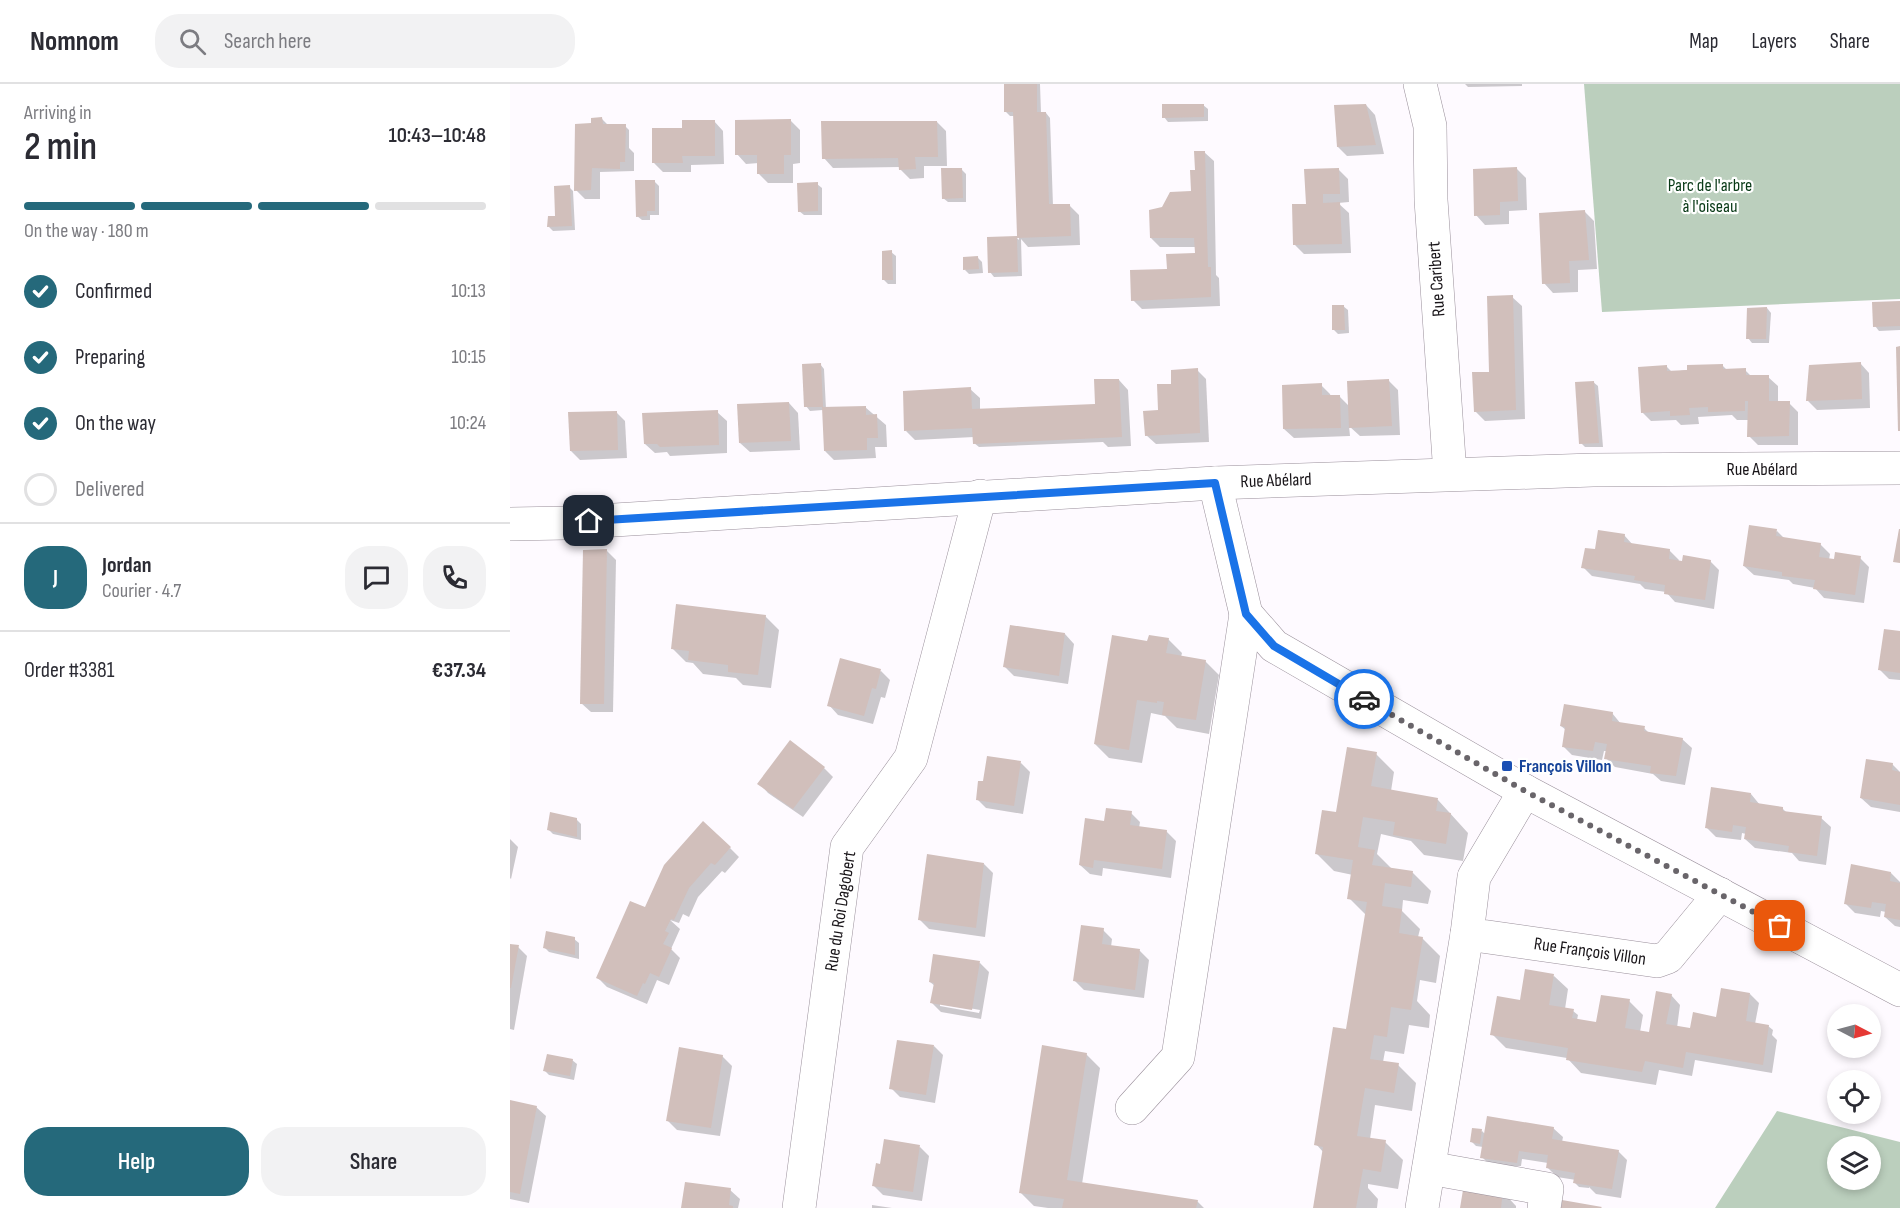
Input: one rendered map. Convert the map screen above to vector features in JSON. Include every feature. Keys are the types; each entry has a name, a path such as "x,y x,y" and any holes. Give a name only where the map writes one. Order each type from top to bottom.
{"street":[{"name":"Rue Caribert","path":"1420,84 1430,126 1431,200 1449,474"},
{"name":"Rue Abélard","path":"510,524 566,523 1215,483 1593,470 1900,468"},
{"path":"1132,1108 1178,1057 1246,614 1215,483"},
{"name":"Rue du Roi Dagobert","path":"799,1208 847,847 911,758 980,496"},
{"path":"1246,614 1274,646 1525,791 1900,990"},
{"path":"1422,1208 1467,934 1474,878 1525,791"},
{"name":"Rue François Villon","path":"1467,934 1657,961 1668,957 1720,894"},
{"path":"1429,1168 1547,1189 1544,1208"}],"green space":[{"name":"Parc de l'arbre à l'oiseau","path":"1584,84 1900,84 1900,299 1602,312"},
{"path":"1777,1111 1876,1136 1827,1136 1827,1190 1881,1190 1881,1137 1900,1142 1900,1208 1715,1208"}],"building":[{"path":"1004,84 1037,84 1037,112 1046,112 1049,204 1070,204 1071,236 1017,238 1018,272 988,273 987,237 1017,236 1013,112 1004,112"},
{"path":"1162,104 1204,104 1204,117 1162,118"},
{"path":"1366,104 1376,145 1337,147 1334,105"},
{"path":"602,117 603,124 626,124 625,162 620,162 620,169 592,168 591,190 574,191 575,124 591,123 591,118"},
{"path":"791,119 791,155 784,155 784,174 757,174 757,155 735,155 735,120"},
{"path":"682,120 715,120 715,156 682,156 683,163 652,163 652,128 682,128"},
{"path":"821,121 937,121 938,157 915,157 916,169 899,170 898,158 822,159"},
{"path":"1194,151 1205,151 1211,297 1131,301 1130,270 1167,269 1166,254 1195,253 1194,238 1150,238 1149,210 1162,207 1170,192 1191,191 1190,170 1195,170"},
{"path":"1517,167 1518,201 1500,202 1500,215 1474,216 1473,169"},
{"path":"941,168 962,168 963,198 942,199"},
{"path":"1339,168 1340,194 1323,194 1323,203 1340,202 1342,244 1293,245 1292,204 1306,204 1304,169"},
{"path":"635,180 655,180 655,211 647,211 647,216 636,217"},
{"path":"818,182 818,211 798,212 797,183"},
{"path":"570,185 572,226 547,227 548,216 555,216 554,186"},
{"path":"1585,210 1589,260 1569,261 1570,283 1542,284 1539,213"},
{"path":"892,250 893,280 882,280 882,251"},
{"path":"978,256 979,269 963,270 963,257"},
{"path":"1513,295 1516,410 1474,412 1472,372 1489,372 1487,296"},
{"path":"1900,301 1900,326 1873,327 1872,302"},
{"path":"1332,305 1344,305 1345,330 1332,330"},
{"path":"1767,307 1766,339 1746,339 1747,308"},
{"path":"1900,346 1900,431 1898,431 1896,347"},
{"path":"1861,362 1862,399 1806,401 1809,365"},
{"path":"821,363 823,407 804,407 802,364"},
{"path":"1723,364 1723,369 1746,368 1746,375 1769,375 1769,401 1790,401 1789,436 1747,437 1748,401 1745,401 1745,411 1708,412 1708,407 1689,408 1690,415 1670,416 1670,411 1641,413 1638,367 1667,365 1667,371 1687,370 1687,365"},
{"path":"1198,368 1200,433 1145,436 1143,411 1158,410 1157,384 1171,384 1171,370"},
{"path":"1094,379 1119,379 1122,437 973,444 972,428 904,431 903,391 971,387 972,409 1095,404"},
{"path":"1389,379 1392,426 1349,428 1347,381"},
{"path":"1594,381 1599,443 1579,444 1575,382"},
{"path":"1322,383 1322,395 1340,395 1341,428 1283,429 1282,385"},
{"path":"789,402 791,441 739,443 737,404"},
{"path":"866,406 866,415 877,414 878,438 867,438 867,450 824,451 822,407"},
{"path":"718,410 719,445 660,447 657,444 644,444 642,413"},
{"path":"617,411 618,450 570,451 568,412"},
{"path":"1749,525 1777,529 1776,536 1821,543 1819,557 1834,559 1835,552 1861,556 1855,595 1813,589 1815,580 1782,576 1782,572 1743,566"},
{"path":"1900,529 1900,563 1893,562"},
{"path":"1598,530 1625,534 1624,542 1670,549 1669,559 1682,561 1683,555 1711,560 1705,600 1664,594 1665,585 1634,580 1635,576 1581,568 1585,548 1595,549"},
{"path":"607,549 604,704 580,704 583,550"},
{"path":"676,604 766,615 758,675 728,672 728,665 688,660 689,651 671,649"},
{"path":"1010,625 1065,633 1059,676 1003,667"},
{"path":"1884,629 1900,631 1900,673 1878,670"},
{"path":"1112,635 1147,641 1149,635 1169,638 1166,653 1206,660 1196,720 1162,715 1164,702 1137,700 1129,750 1094,744"},
{"path":"840,658 881,669 876,689 872,688 864,716 827,706"},
{"path":"1564,704 1613,712 1612,721 1645,726 1644,731 1683,738 1676,776 1650,773 1651,766 1604,759 1607,744 1595,742 1593,751 1562,747 1565,727 1560,726"},
{"path":"790,740 825,767 793,809 757,784"},
{"path":"1347,747 1377,752 1371,786 1438,798 1436,811 1451,813 1446,844 1393,835 1395,822 1363,817 1358,847 1375,850 1372,865 1413,871 1411,887 1385,883 1382,906 1402,909 1399,933 1423,937 1411,1010 1391,1007 1387,1037 1374,1035 1370,1059 1399,1063 1394,1093 1365,1088 1357,1136 1386,1140 1381,1172 1363,1169 1356,1208 1313,1208 1323,1147 1314,1145 1333,1027 1346,1029 1367,902 1347,899 1353,860 1315,854 1322,810 1336,812"},
{"path":"987,756 1021,761 1014,806 976,800 978,781 983,781"},
{"path":"1866,759 1893,763 1892,770 1900,772 1900,805 1860,798"},
{"path":"1711,787 1751,793 1750,802 1783,807 1783,811 1822,816 1817,856 1788,852 1789,846 1744,839 1746,827 1733,825 1732,832 1705,828"},
{"path":"1106,808 1132,811 1130,825 1167,830 1162,869 1094,860 1093,868 1079,865 1085,818 1104,821"},
{"path":"550,812 577,818 577,837 547,830"},
{"path":"703,821 731,847 715,865 711,863 689,888 674,920 671,919 665,931 669,933 663,944 672,948 659,977 650,973 637,996 596,978 630,901 645,907 664,865"},
{"path":"927,854 984,863 976,928 918,920"},
{"path":"1851,864 1891,872 1890,881 1900,883 1900,920 1884,917 1886,904 1872,902 1871,908 1844,904"},
{"path":"1081,925 1104,928 1102,944 1140,949 1135,990 1073,981"},
{"path":"546,931 575,937 575,955 543,948"},
{"path":"510,944 519,945 511,988 510,988"},
{"path":"933,954 980,961 972,1010 930,1003 934,983 929,982"},
{"path":"1525,969 1554,974 1549,1005 1574,1009 1572,1018 1596,1022 1601,995 1630,999 1625,1028 1649,1032 1656,991 1672,994 1666,1024 1690,1028 1693,1012 1716,1017 1721,988 1750,993 1746,1021 1769,1025 1763,1065 1686,1052 1683,1068 1645,1061 1642,1072 1566,1060 1568,1048 1490,1035 1497,996 1520,1000"},
{"path":"897,1040 934,1045 926,1095 889,1089"},
{"path":"1042,1045 1087,1053 1067,1180 1198,1200 1196,1208 1062,1208 1064,1199 1019,1193"},
{"path":"679,1047 723,1055 711,1128 666,1121"},
{"path":"547,1054 573,1059 570,1076 543,1071"},
{"path":"510,1100 537,1106 520,1194 510,1192"},
{"path":"1487,1116 1554,1127 1552,1139 1619,1150 1612,1189 1573,1183 1575,1173 1546,1168 1548,1155 1519,1151 1517,1163 1480,1158"},
{"path":"1472,1128 1482,1129 1480,1144 1470,1142"},
{"path":"884,1139 920,1145 913,1192 872,1186 876,1163 880,1164"},
{"path":"685,1182 731,1188 729,1205 733,1208 681,1208"},
{"path":"1464,1184 1503,1191 1501,1208 1460,1208"},
{"path":"1562,1200 1602,1207 1561,1208"}],"way so far":[{"path":"1364,699 1468,760 1780,926"}],"place":[{"name":"François Villon","path":"1507,766"}],"route":[{"path":"589,521 1215,483 1246,614 1274,646 1364,699"}]}
